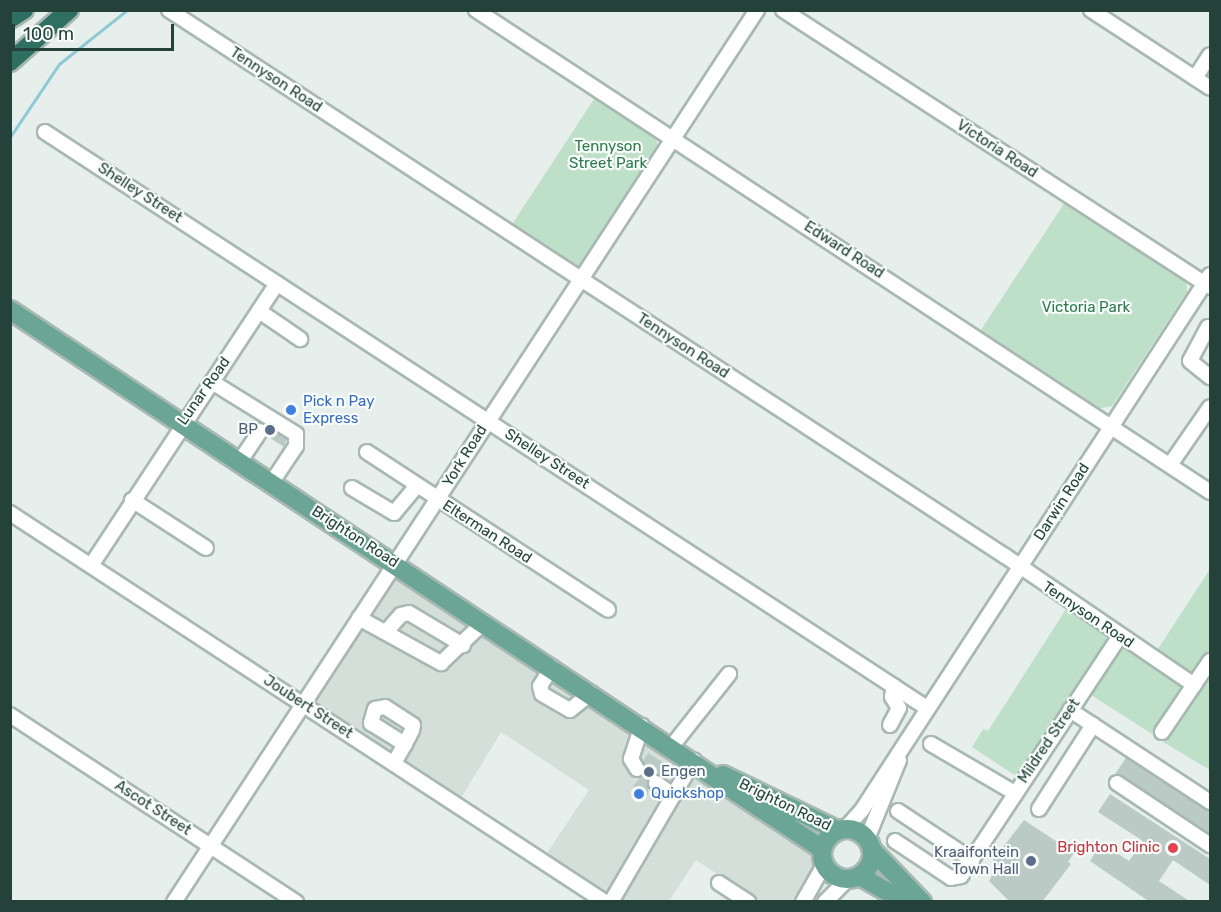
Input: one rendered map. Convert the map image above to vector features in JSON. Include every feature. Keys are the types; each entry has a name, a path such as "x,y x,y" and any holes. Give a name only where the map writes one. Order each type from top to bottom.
{"highway":[{"path":"10,19 24,10"},
{"path":"10,62 69,10"}],"main road":[{"name":"Brighton Road","path":"10,310 672,746 823,857"},
{"name":"Brighton Road","path":"697,763 841,829"},
{"path":"898,900 854,878 834,876 823,857 841,829 870,844 922,902"},
{"path":"854,878 870,865 870,844"}],"street":[{"name":"Tennyson Road","path":"169,10 1019,568 1194,686"},
{"name":"Edward Road","path":"476,10 1112,425 1210,492"},
{"name":"York Road","path":"174,902 488,420 675,140 757,10"},
{"name":"Victoria Road","path":"783,10 1209,282"},
{"path":"1091,10 1210,88"},
{"path":"1195,78 1210,55"},
{"name":"Shelley Street","path":"45,132 927,708"},
{"name":"Darwin Road","path":"841,829 927,708 1112,425 1209,282"},
{"name":"Lunar Road","path":"92,564 183,422 277,283"},
{"path":"259,311 300,339"},
{"path":"1208,327 1190,361 1210,377"},
{"path":"212,382 294,431 297,440 272,482"},
{"path":"1170,465 1210,407"},
{"path":"240,461 260,431"},
{"name":"Elterman Road","path":"368,452 608,610"},
{"path":"352,488 394,513 417,486"},
{"path":"132,500 207,548"},
{"name":"Joubert Street","path":"10,513 92,564 605,902"},
{"path":"386,632 401,615 409,613 463,645"},
{"path":"358,618 441,663 463,645 484,622"},
{"name":"Mildred Street","path":"895,841 952,878 961,876 1120,636"},
{"path":"1162,732 1210,661"},
{"path":"552,667 540,686 542,694 570,710 591,693"},
{"path":"672,746 729,674"},
{"path":"890,725 898,708 892,697 894,686"},
{"path":"1070,710 1210,802"},
{"name":"Ascot Street","path":"10,715 296,902"},
{"path":"1039,809 1093,725"},
{"path":"637,769 631,759 642,726"},
{"name":"Darwin Road","path":"870,844 913,728"},
{"path":"394,763 405,744"},
{"path":"931,744 1015,793"},
{"path":"611,902 672,794 697,763"},
{"path":"656,783 672,794"},
{"path":"1117,783 1210,845"},
{"path":"898,811 972,860"},
{"path":"803,902 823,857"},
{"path":"825,902 854,878"},
{"path":"719,883 747,902"}],"shaded area":[{"path":"395,565 821,857 823,865 803,901 746,901 713,880 717,874 696,860 669,901 608,901 543,859 589,790 501,732 458,803 303,703"}],"green space":[{"name":"Tennyson Street Park","path":"596,96 655,134 659,152 577,270 509,229"},
{"name":"Victoria Park","path":"1067,199 1186,277 1187,292 1112,406 1097,409 979,333"},
{"path":"1210,569 1210,651 1190,674 1156,652"},
{"path":"1068,606 1106,632 1107,643 1019,778 972,747 983,729 988,731"},
{"path":"1128,647 1184,684 1184,692 1155,736 1088,693 1118,650"},
{"path":"1210,669 1210,770 1163,742"}],"building":[{"path":"268,427 287,439 284,447 267,436"},
{"path":"648,753 667,765 661,775 648,778 648,795 633,786 645,773 643,761"},
{"path":"1126,758 1210,811 1210,835 1115,774"},
{"name":"Brighton Clinic","path":"1110,794 1210,859 1210,885 1173,860 1159,881 1191,902 1150,902 1090,861 1101,843 1129,861 1143,841 1098,812"},
{"name":"Kraaifontein Town Hall","path":"1024,820 1074,853 1068,862 1071,864 1042,902 1010,902 989,881 994,872 993,860"}],"waterway":[{"path":"10,137 59,64 127,10"}],"tunnel":[{"path":"637,769 656,783"}],"place":[{"name":"Pick n Pay Express","path":"291,410"},
{"name":"BP","path":"270,430"},
{"name":"Engen","path":"649,772"},
{"name":"Quickshop","path":"639,794"},
{"name":"Brighton Clinic","path":"1173,848"},
{"name":"Kraaifontein Town Hall","path":"1031,861"}]}
